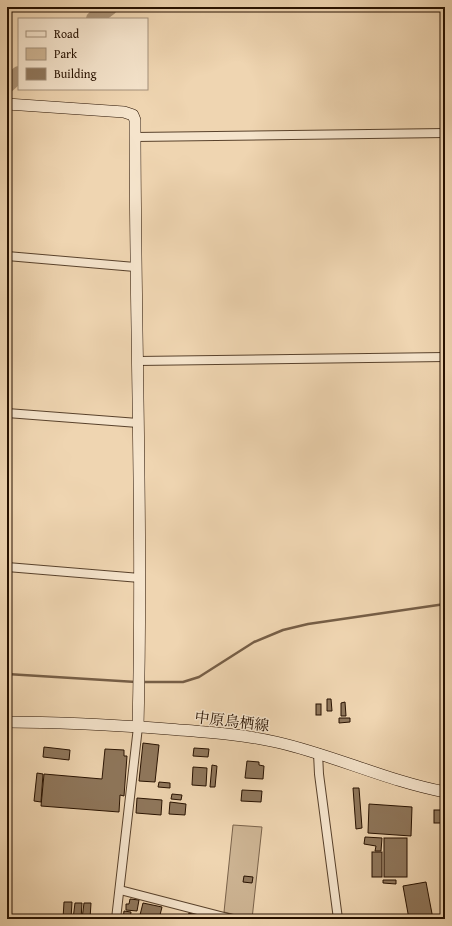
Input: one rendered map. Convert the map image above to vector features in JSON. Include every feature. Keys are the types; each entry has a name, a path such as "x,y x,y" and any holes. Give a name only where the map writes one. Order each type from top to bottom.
{"street":[{"path":"7,104 124,112 132,115 135,120 136,360 140,578 138,727 116,919"},
{"path":"135,137 445,133"},
{"path":"7,256 135,267"},
{"path":"136,360 445,358"},
{"path":"7,413 138,423"},
{"path":"7,567 140,578"},
{"name":"中原鳥栖線","path":"7,722 54,722 246,736 318,753 417,787 445,792"},
{"path":"318,753 319,774 338,919"},
{"path":"120,890 232,919"}],"green space":[{"path":"233,825 262,827 252,919 224,912"}],"building":[{"path":"327,699 331,699 332,711 327,711"},
{"path":"345,702 346,716 341,716 341,703"},
{"path":"316,704 321,704 321,715 316,715"},
{"path":"339,718 350,718 350,722 339,723"},
{"path":"143,743 159,745 155,782 139,781"},
{"path":"44,747 70,750 69,760 43,757"},
{"path":"194,748 209,749 208,757 193,756"},
{"path":"105,749 124,750 124,756 127,756 124,796 120,795 119,812 41,806 44,774 102,779"},
{"path":"247,761 259,762 259,765 264,766 263,779 245,778"},
{"path":"212,765 217,766 215,787 210,787"},
{"path":"193,767 207,768 206,786 192,785"},
{"path":"37,773 43,774 41,802 34,801"},
{"path":"159,782 170,783 170,788 158,787"},
{"path":"353,788 359,788 362,828 356,829"},
{"path":"242,790 262,791 261,802 241,801"},
{"path":"172,794 182,795 181,800 171,799"},
{"path":"137,798 162,800 161,815 136,813"},
{"path":"170,802 186,804 185,815 169,814"},
{"path":"369,804 412,807 411,836 368,833"},
{"path":"434,810 445,810 445,823 434,823"},
{"path":"365,837 382,838 381,851 375,851 376,846 364,844"},
{"path":"384,838 407,838 407,877 384,877"},
{"path":"372,852 382,852 382,877 372,877"},
{"path":"244,876 253,877 252,883 243,882"},
{"path":"383,880 396,880 396,884 383,883"},
{"path":"426,882 433,919 409,919 403,886"},
{"path":"130,899 139,900 137,911 126,910 126,904 129,904"},
{"path":"64,902 72,902 71,919 63,919"},
{"path":"75,903 82,903 81,919 73,919"},
{"path":"84,903 91,903 90,919 82,919"},
{"path":"143,903 162,907 159,919 152,919 152,917 140,915"},
{"path":"124,911 131,912 130,919 123,919"},
{"path":"189,913 200,916 199,919 187,919"}],"waterway":[{"path":"95,18 110,7"},
{"path":"7,85 18,75"},
{"path":"141,682 183,682 199,677 254,642 283,630 308,624 445,604"},
{"path":"7,674 136,682"}]}
